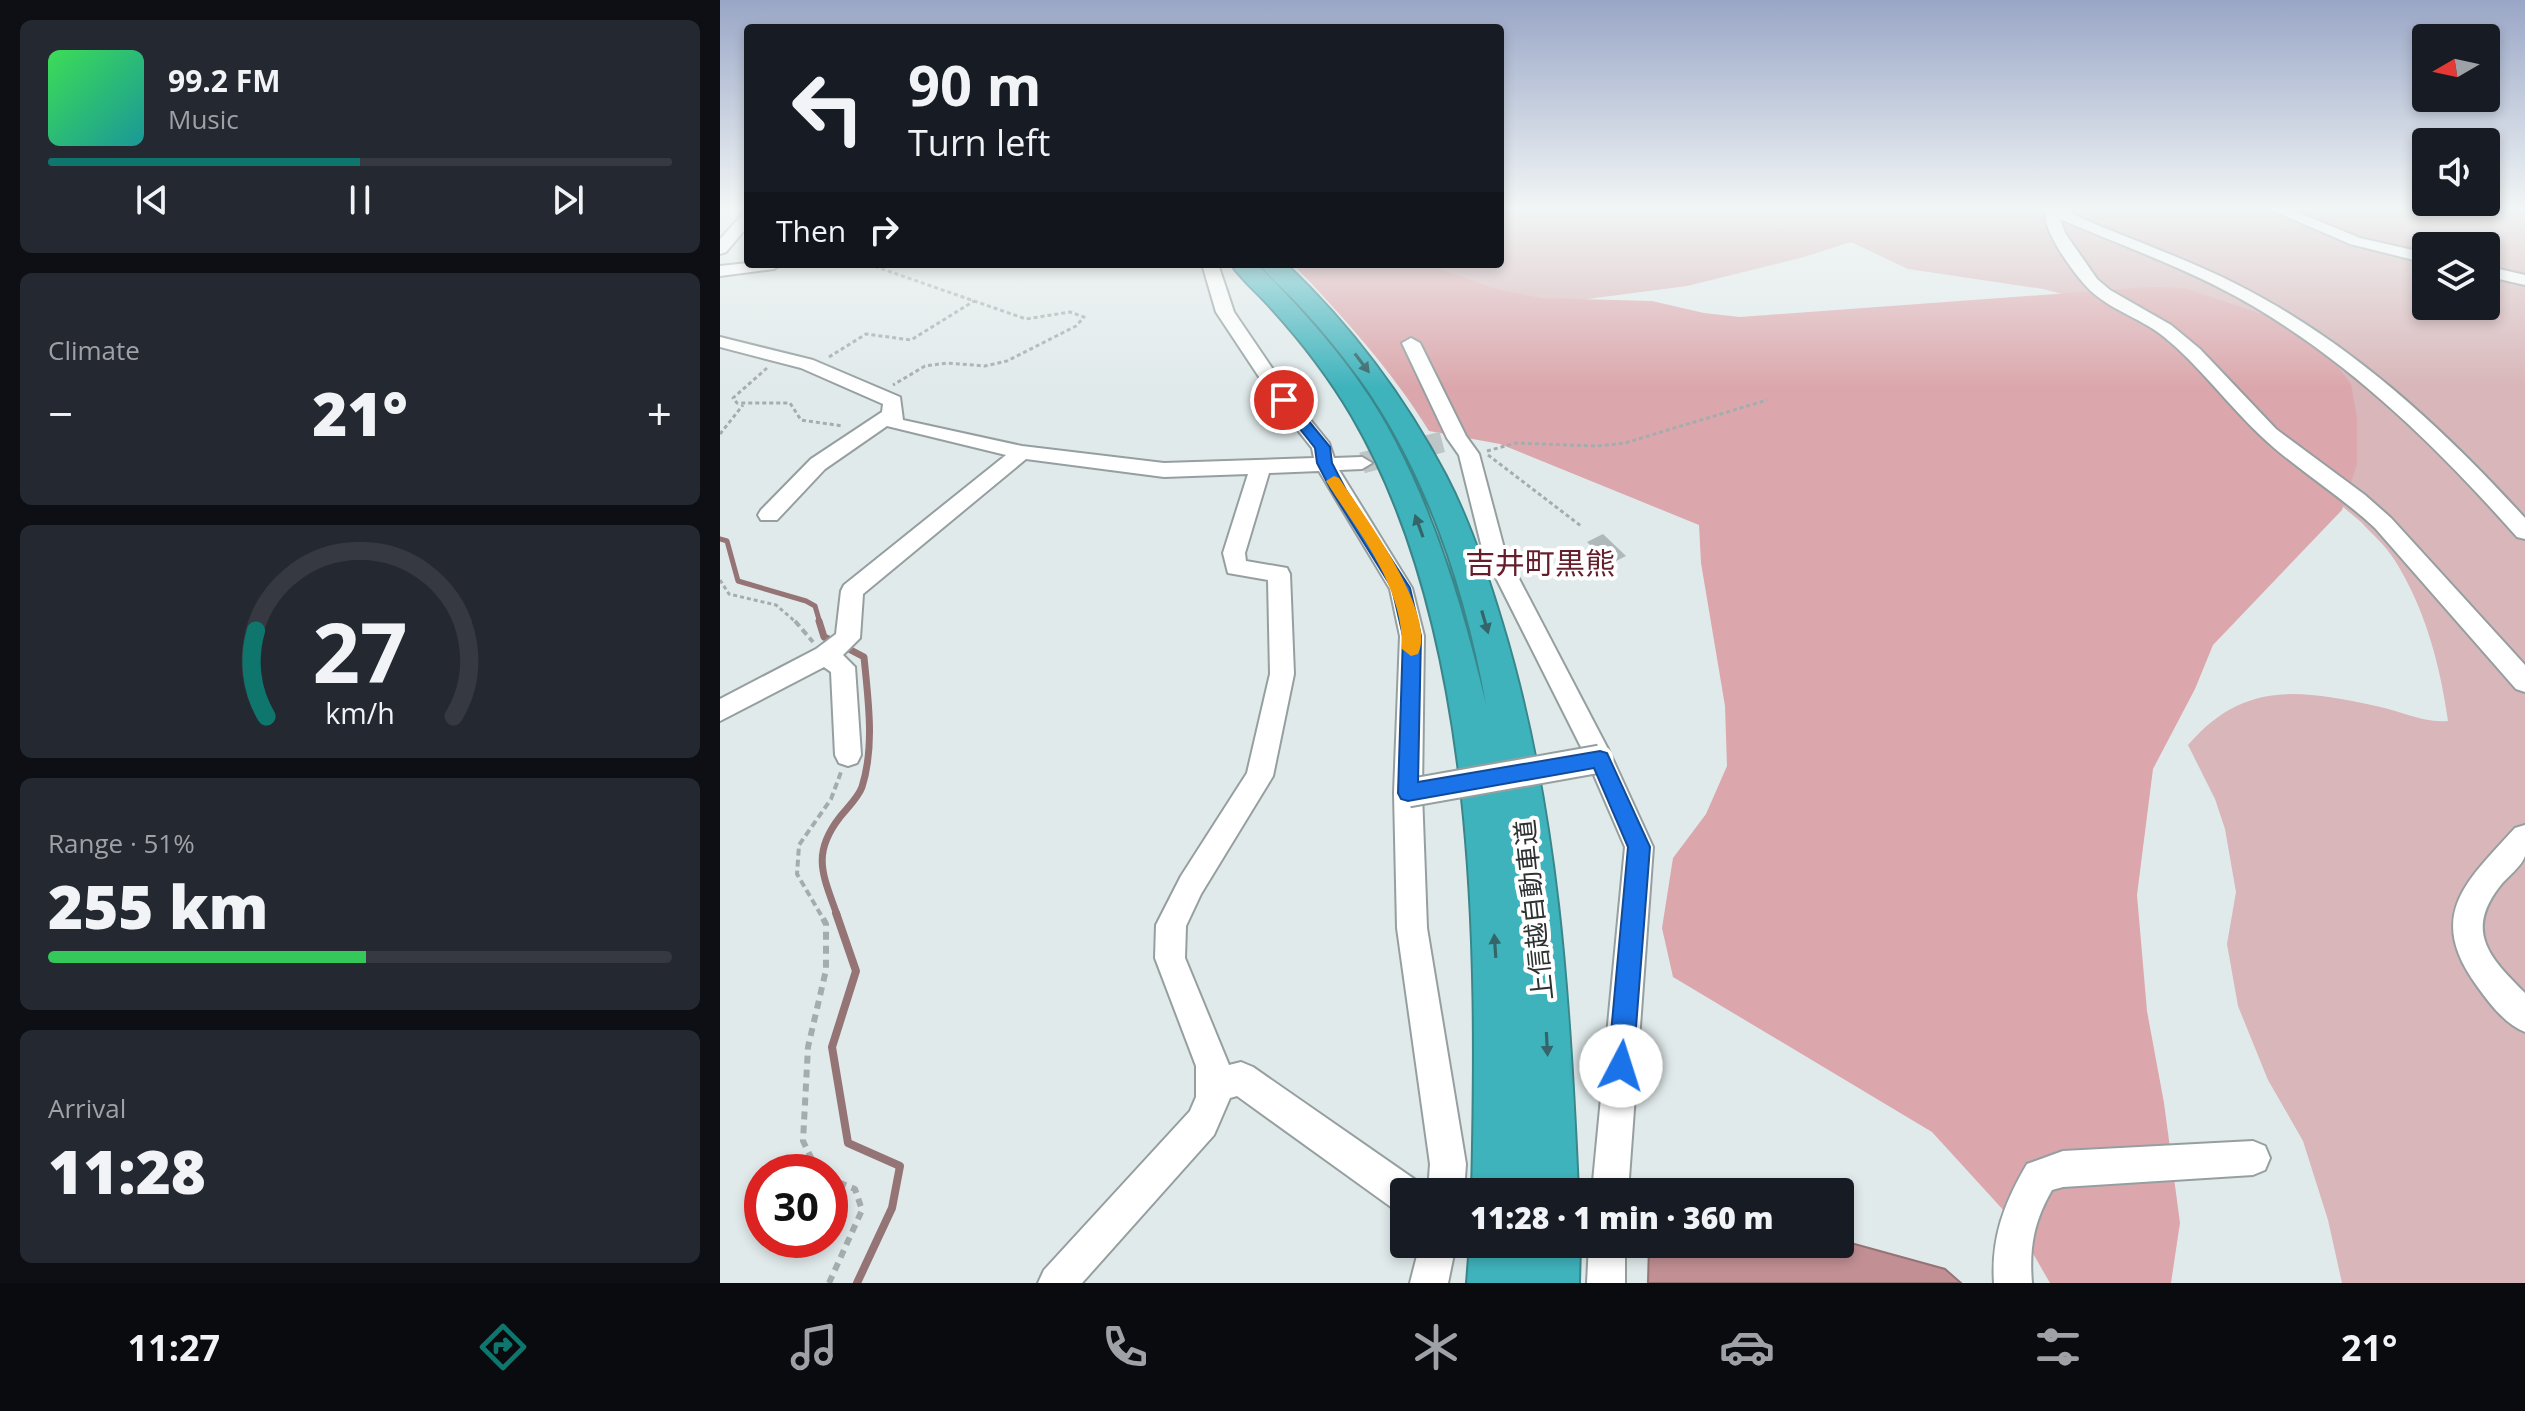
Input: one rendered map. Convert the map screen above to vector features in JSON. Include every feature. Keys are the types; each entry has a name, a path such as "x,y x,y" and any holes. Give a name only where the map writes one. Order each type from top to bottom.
{"highway":[{"name":"上信越自動車道","path":"1247,268 1312,339 1358,403 1397,475 1418,522 1452,633 1467,709 1490,882 1501,1088 1499,1178"},
{"name":"上信越自動車道","path":"1276,268 1335,329 1384,393 1430,474 1469,568 1503,698 1530,856 1543,972 1550,1178"},
{"path":"1495,1283 1497,1258"},
{"path":"1551,1283 1552,1258"}],"street":[{"path":"720,283 727,271 747,268"},
{"path":"1211,268 1225,312 1284,400 1322,447 1325,463 1338,490 1401,588 1412,636 1408,793 1412,928 1448,1164 1447,1178"},
{"path":"2081,268 2104,294 2165,329 2194,353 2269,433 2358,500 2383,523 2525,682"},
{"path":"2184,268 2284,318 2350,365 2476,476 2525,532"},
{"path":"2500,274 2525,280"},
{"path":"720,342 813,366 893,401 891,414 895,424 1022,452 1164,470 1362,463"},
{"path":"1411,343 1457,438 1477,453 1494,552 1600,759 1639,847 1611,1178"},
{"path":"769,515 818,464 891,414"},
{"path":"720,711 825,656 848,638 852,591 1022,452"},
{"path":"1057,1283 1202,1123 1213,1098 1213,1066 1170,958 1171,925 1191,885 1260,776 1282,674 1279,574 1236,567 1234,553 1260,468"},
{"path":"825,656 843,667 848,755"},
{"path":"1408,793 1600,759"},
{"path":"2525,837 2470,906 2465,929 2476,956 2498,988 2525,1016"},
{"path":"1213,1084 1241,1079 1390,1184"},
{"path":"2013,1283 2010,1255 2019,1212 2040,1177 2063,1169 2253,1158"},
{"path":"1429,1283 1435,1258"},
{"path":"1606,1283 1607,1258"}],"path":[{"path":"877,394 925,366 947,363 985,366 1007,361 1076,326 1084,317 1070,312 1026,319 880,268"},
{"path":"813,366 866,334 911,340 975,301"},
{"path":"782,357 733,398 743,404 790,403 801,420 865,430"},
{"path":"1477,453 1516,443 1597,446 1625,443 1767,400"},
{"path":"720,434 743,404"},
{"path":"1477,453 1581,526"},
{"path":"720,580 722,589 733,597 777,605 825,656"},
{"path":"809,1154 803,1141 808,1047 826,970 826,924 797,874 799,845 831,799 848,755"},
{"path":"848,1186 855,1189 862,1210 848,1241"},
{"path":"829,1283 840,1258"}],"shaded area":[{"path":"1297,268 1438,268 1492,288 1541,298 1652,301 1704,313 1740,317 2150,287 2185,288 2300,327 2324,348 2351,384 2357,418 2357,464 2342,510 2213,645 2195,689 2153,769 2137,895 2147,1011 2164,1103 2180,1223 2171,1283 2050,1283 2016,1224 1932,1132 1673,977 1662,928 1673,858 1706,814 1727,766 1725,706 1701,563 1699,525 1500,444 1429,431 1348,324"},
{"path":"1438,268 1760,268 1687,286 1557,303 1438,289"},
{"path":"1906,268 2412,268 2412,320 2500,320 2500,268 2525,268 2525,1283 2342,1283 2328,1220 2303,1141 2268,1080 2238,1006 2227,944 2236,892 2225,829 2215,799 2188,745 2230,709 2274,695 2322,696 2420,718 2448,721 2436,658 2423,617 2405,578 2383,544 2361,522 2100,304 2043,289"},
{"path":"1854,1244 1945,1269 1961,1283 1648,1283 1649,1258 1854,1258"}],"building":[{"path":"1603,534 1626,556 1610,564 1587,542"}],"waterway":[{"path":"720,539 727,541 738,581 806,601 815,606 820,623"},
{"path":"819,621 824,637 835,642"},
{"path":"837,915 822,865 825,842 862,787 869,739 864,657 845,647"},
{"path":"836,913 856,971 832,1047 848,1143 900,1166 892,1208 857,1283"}],"tunnel":[{"path":"1362,463 1457,438"}],"slow traffic":[{"path":"1334,481 1401,588 1412,636 1411,649"}],"district":[{"name":"吉井町黒熊","path":"1540,564"}],"route":[{"path":"1284,400 1322,447 1325,463 1338,490 1401,588 1412,636 1408,793 1600,759 1639,847 1621,1066"}]}
